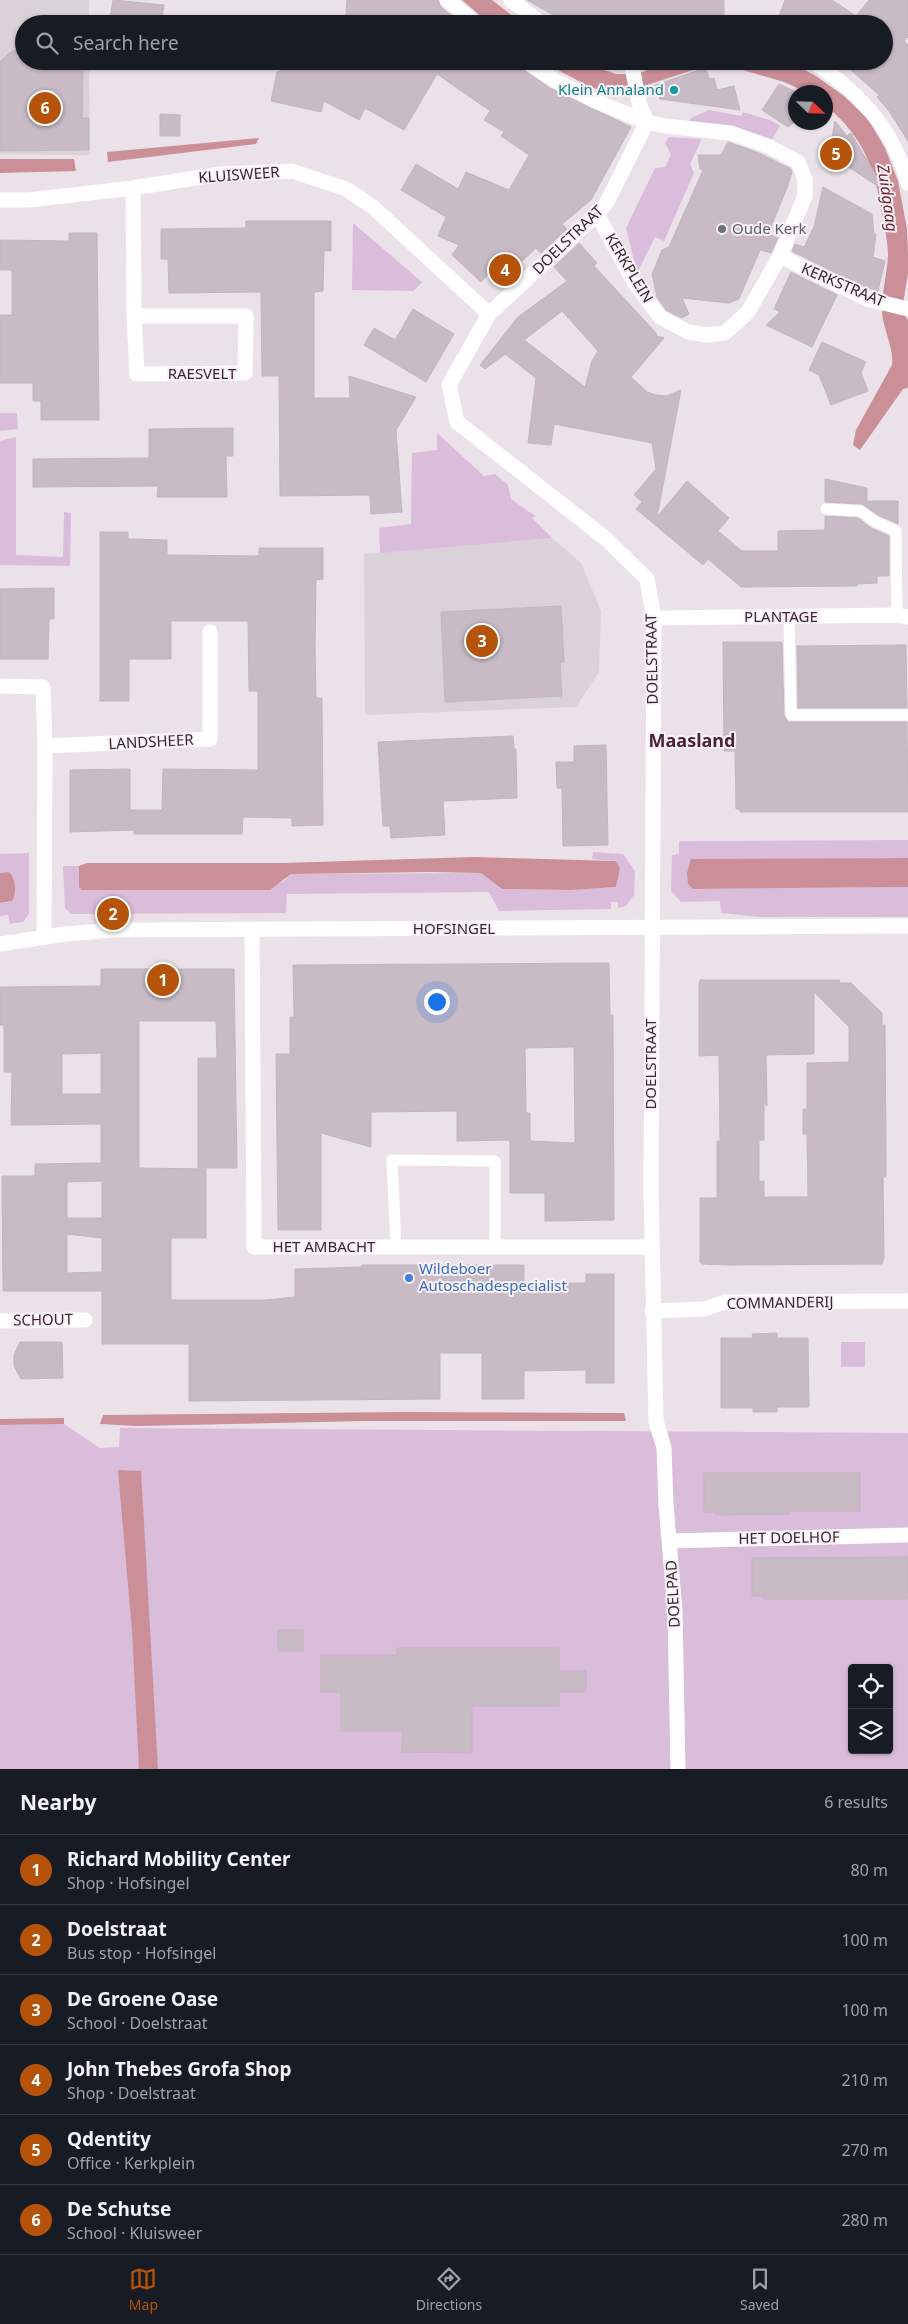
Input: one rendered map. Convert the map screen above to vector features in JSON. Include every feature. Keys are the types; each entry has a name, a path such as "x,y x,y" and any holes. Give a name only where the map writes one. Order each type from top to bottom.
{"street":[{"path":"447,0 466,15"},
{"path":"510,0 530,15"},
{"path":"539,70 595,101 647,122"},
{"path":"633,70 639,103 647,122"},
{"path":"826,70 863,100 889,133 906,166 908,183"},
{"name":"DOELSTRAAT","path":"647,122 607,202 597,214 489,314 449,385 457,422 605,538 647,579 654,618 651,1247 656,1421"},
{"name":"KERKPLEIN","path":"597,214 634,282 660,317 688,332 707,335 726,333 748,312 780,256 805,196 805,179 798,162 768,146 731,132 666,126 647,122"},
{"name":"KLUISWEER","path":"0,200 28,200 133,188 220,174 254,171 292,171 321,179 346,189 373,206 489,314"},
{"name":"RAESVELT","path":"133,188 134,316 137,374 245,373 246,316 134,316"},
{"name":"KERKSTRAAT","path":"780,256 881,304 907,309"},
{"name":"PLANTAGE","path":"654,618 903,616"},
{"name":"LANDSHEER","path":"45,746 210,739 210,632"},
{"path":"0,686 43,687 45,746 44,937"},
{"name":"HOFSINGEL","path":"0,944 44,937 114,930 908,926"},
{"name":"HET AMBACHT","path":"252,930 254,1247 651,1247"},
{"name":"COMMANDERIJ","path":"652,1311 704,1309 725,1302 908,1301"},
{"name":"SCHOUT","path":"0,1321 85,1320"},
{"name":"DOELPAD","path":"656,1421 664,1448 675,1610 678,1769"},
{"name":"HET DOELHOF","path":"669,1541 908,1536"}],"lane":[{"path":"826,509 861,511 874,521 896,531 903,616"},
{"path":"789,617 791,715 908,715"},
{"path":"396,1247 392,1160 495,1162 495,1247"}],"shaded area":[{"path":"0,0 89,0 89,15 15,15 15,70 89,70 90,155 0,154"},
{"path":"709,110 741,116 743,112 770,120 780,126 771,141 689,121 691,118"},
{"path":"669,137 702,139 690,164 694,173 664,241 655,237 637,273 626,228 655,168 665,167 671,155 665,143"},
{"path":"353,223 422,282 414,291 352,290"},
{"path":"0,413 17,413 18,429 0,431"},
{"path":"437,433 484,476 495,474 508,485 511,499 535,516 532,518 552,538 380,553 379,528 411,524 412,453 437,450"},
{"path":"16,437 16,555 63,557 64,512 71,513 70,566 0,565 0,441"},
{"path":"552,538 581,563 601,611 599,672 576,707 365,715 364,554"},
{"path":"908,840 908,858 876,858 693,889 908,887 908,917 758,917 721,913 720,901 681,902 671,891 672,855 679,854 679,841"},
{"path":"593,852 623,854 635,871 634,895 626,906 618,908 618,902 611,902 611,909 499,911 489,892 287,894 286,913 71,914 65,908 63,866 79,866 79,887 283,882 291,874 481,873 502,889 571,890 616,887 615,861 592,859"},
{"path":"29,853 29,914 23,922 10,924 8,915 0,916 0,903 10,902 8,872 0,873 0,854"},
{"path":"841,1342 865,1342 865,1367 841,1367"},
{"path":"64,1424 100,1448 119,1447 120,1428 908,1433 908,1769 0,1769 0,1425"}],"water":[{"path":"462,0 492,0 511,15 480,15"},
{"path":"558,70 604,70 616,74 628,74 647,70 693,70 617,95 590,87"},
{"path":"743,70 805,70 829,85 791,85"},
{"name":"Zuidgaag","path":"833,88 868,119 885,148 898,181 907,229 908,273 902,310 908,320 908,388 903,389 860,450 853,445 856,430 892,365 882,309 888,246 872,170 859,143 833,112"},
{"path":"259,138 256,144 108,162 107,152"},
{"path":"0,159 74,159 76,171 0,173"},
{"path":"473,857 615,861 620,868 616,887 571,890 502,889 481,873 431,872 291,874 270,890 82,890 79,887 79,866 87,863 284,863"},
{"path":"908,858 908,887 693,889 688,884 687,873 691,859"},
{"path":"8,872 14,881 14,898 12,901 0,903 0,873"},
{"path":"406,1412 624,1413 626,1421 365,1421 137,1426 100,1424 103,1415"},
{"path":"64,1418 64,1424 0,1425 0,1419"},
{"path":"118,1470 141,1471 158,1769 139,1769 132,1631"}],"building":[{"path":"113,0 164,5 162,15 110,15"},
{"path":"347,0 438,0 441,7 451,15 346,15"},
{"path":"527,0 724,0 724,15 553,15"},
{"path":"785,0 832,0 854,15 779,15"},
{"path":"869,0 908,0 908,37 904,41 908,45 908,141 889,111 877,97 879,95 851,70 893,70 893,15 857,15"},
{"path":"15,50 15,70 83,70 82,118 89,118 89,150 0,151 0,62 9,53"},
{"path":"281,70 524,70 550,88 631,127 591,200 562,224 567,229 541,253 536,248 501,281 491,271 481,282 452,255 459,245 438,236 446,217 401,190 416,164 458,189 466,172 509,190 529,155 501,136 504,132 484,120 490,111 437,74 404,130 365,108 359,120 324,101 321,112 271,101 277,72"},
{"path":"699,70 706,70 710,79 714,78 717,90 734,86 740,110 660,99 655,85"},
{"path":"779,84 788,88 788,127 762,110"},
{"path":"160,114 180,115 180,136 160,136"},
{"path":"835,121 847,136 851,133 885,191 829,154"},
{"name":"Oude Kerk","path":"728,142 759,153 791,169 792,172 787,188 768,234 778,238 771,253 760,250 739,299 729,303 682,298 689,314 682,318 666,310 657,297 652,274 662,250 669,247 703,170 700,169 698,155 721,155"},
{"path":"823,187 872,214 874,234 876,234 873,257 885,261 878,291 853,282 792,251 795,244 804,247 814,227"},
{"path":"246,221 331,221 331,251 324,251 323,291 314,292 314,398 350,398 349,376 416,397 396,430 402,512 371,514 370,495 280,496 279,376 262,376 261,292 169,293 168,259 161,259 161,229 246,228"},
{"path":"69,233 97,233 99,420 41,420 41,401 33,401 33,383 0,383 0,315 12,315 12,270 0,270 0,240 69,241"},
{"path":"579,243 597,263 594,266 657,334 654,335 664,338 631,377 647,392 656,395 666,396 681,390 657,517 687,481 729,518 718,531 742,551 778,551 778,531 825,530 825,516 858,518 871,528 889,536 889,576 877,576 877,583 857,584 857,586 741,587 708,559 703,565 636,509 642,502 634,495 656,469 652,443 554,424 551,445 528,443 536,378 505,354 485,369 480,365 518,317 567,281 554,267","holes":["562,311 598,351 592,361 585,387 524,340"]},
{"path":"791,272 837,295 812,347 766,325 780,312 774,309"},
{"path":"413,309 454,334 426,382 364,345 374,328 395,340"},
{"path":"822,342 866,362 861,372 868,391 831,405 819,375 809,370"},
{"path":"233,428 233,456 226,456 227,497 157,497 158,486 33,487 33,459 149,458 149,429"},
{"path":"825,479 867,488 867,501 898,501 898,524 878,515 862,504 825,502"},
{"path":"100,532 128,532 128,539 167,540 167,555 259,556 259,548 323,548 323,579 316,580 315,648 316,698 322,698 323,825 292,826 292,818 243,817 242,834 134,834 134,830 70,832 70,770 130,769 130,810 162,810 163,769 258,770 258,691 249,691 248,621 171,621 171,659 129,659 129,701 100,701"},
{"path":"54,588 54,619 49,619 48,659 0,659 0,589"},
{"path":"561,606 564,662 560,663 562,696 445,702 441,612"},
{"path":"723,642 782,642 784,715 788,722 907,722 908,812 740,812 740,809 736,809 735,751 724,751"},
{"path":"906,645 907,708 798,708 797,646"},
{"path":"513,736 514,749 516,749 517,798 443,801 445,835 391,838 390,826 383,826 378,742"},
{"path":"606,745 608,845 563,846 562,788 557,788 556,762 574,762 574,746"},
{"path":"609,963 610,1015 613,1015 614,1220 545,1221 545,1193 510,1193 510,1140 457,1141 457,1111 371,1112 371,1147 321,1133 321,1230 278,1230 276,1054 290,1054 290,1017 294,1017 293,965","holes":["574,1047 575,1143 530,1141 530,1113 526,1113 525,1048"]},
{"path":"101,969 234,969 237,1168 198,1168 198,1058 217,1058 216,1021 139,1021 139,1168 206,1169 206,1238 171,1238 171,1300 266,1300 295,1297 295,1269 362,1267 362,1265 524,1265 524,1284 586,1283 586,1274 614,1274 614,1383 586,1383 586,1370 524,1371 524,1399 482,1399 482,1353 440,1353 440,1399 189,1401 189,1344 102,1344 102,1291 3,1291 2,1176 35,1176 35,1164 101,1163 101,1124 11,1125 12,1072 4,1072 4,1025 0,1025 0,987 101,986","holes":["101,1053 101,1094 62,1094 62,1054","102,1181 102,1218 67,1218 67,1182","67,1234 102,1238 102,1272 67,1273"]},
{"path":"700,980 840,980 839,983 851,983 882,1013 882,1025 885,1025 886,1176 883,1178 884,1258 882,1264 728,1265 702,1264 700,1262 700,1198 717,1198 717,1141 720,1141 719,1055 699,1056","holes":["814,992 849,1027 849,1062 807,1063 807,1109 803,1109 803,1134 807,1134 808,1197 764,1197 764,1181 759,1181 759,1140 764,1140 764,1103 767,1106 766,1055 814,1054"]},
{"path":"777,1333 777,1338 808,1338 809,1407 777,1407 777,1412 753,1412 753,1408 721,1408 721,1338 753,1338 752,1334"},
{"path":"20,1342 62,1342 63,1378 21,1379 14,1366 14,1355"},
{"path":"704,1473 860,1473 860,1511 789,1511 789,1514 716,1515 716,1512 704,1512"},
{"path":"908,1557 908,1599 764,1599 764,1596 752,1596 752,1558"},
{"path":"278,1630 303,1630 303,1651 278,1651"},
{"path":"397,1648 559,1648 559,1671 586,1671 586,1692 559,1692 559,1706 472,1706 472,1753 402,1752 403,1731 341,1731 341,1692 321,1692 321,1655 397,1655"}],"place":[{"name":"Klein Annaland","path":"674,90"},
{"name":"De Schutse","path":"45,108"},
{"name":"Qdentity","path":"836,154"},
{"name":"Oude Kerk","path":"722,229"},
{"name":"John Thebes Grofa Shop","path":"505,270"},
{"name":"De Groene Oase","path":"482,641"},
{"name":"Doelstraat","path":"113,914"},
{"name":"Richard Mobility Center","path":"163,980"},
{"name":"Wildeboer Autoschadespecialist","path":"409,1278"}],"district":[{"name":"Maasland","path":"692,741"}]}
